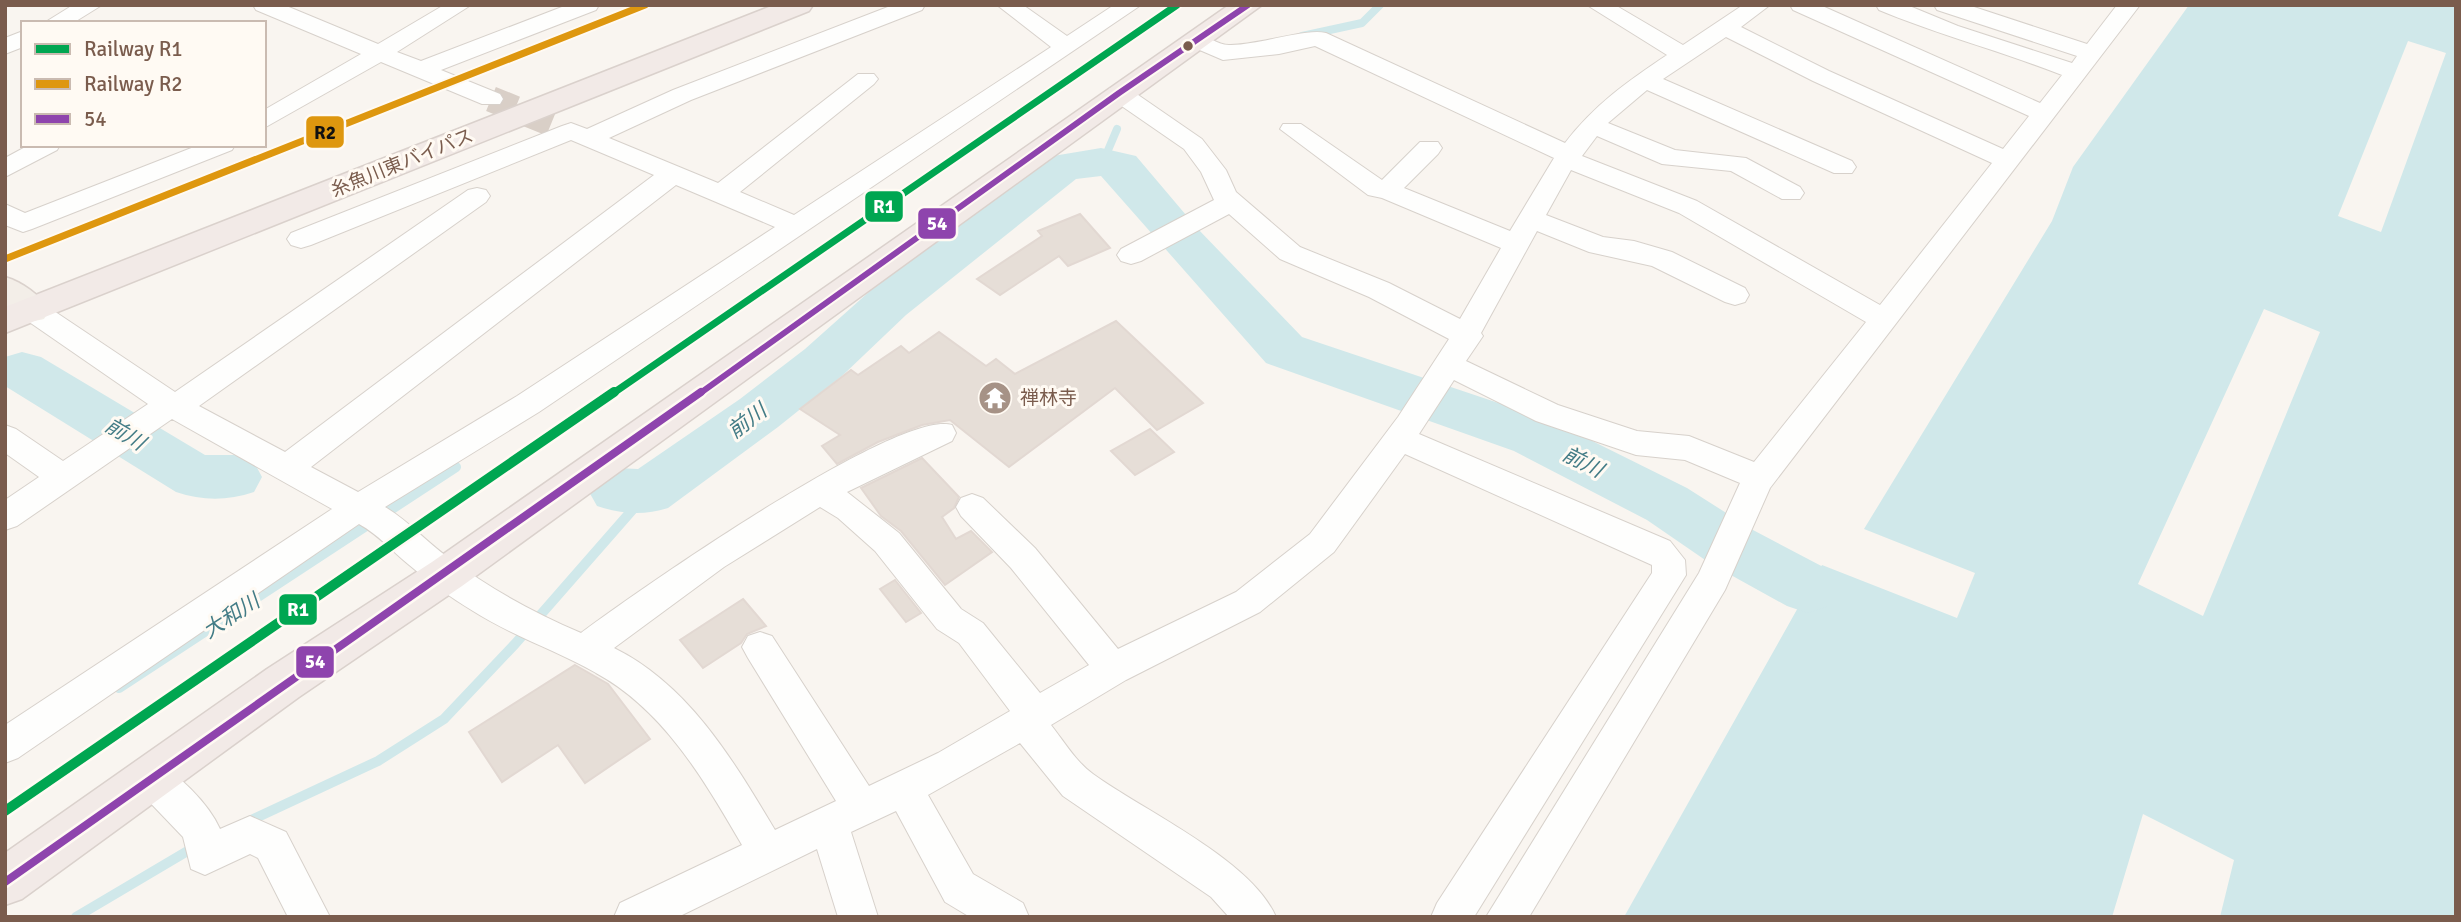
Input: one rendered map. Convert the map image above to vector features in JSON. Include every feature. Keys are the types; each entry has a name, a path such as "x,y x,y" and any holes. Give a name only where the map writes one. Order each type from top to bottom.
{"highway":[{"name":"糸魚川東バイパス","path":"14,306 799,5"},
{"path":"5,882 283,683 447,574 1119,93 1248,5"}],"street":[{"path":"59,21 91,5"},
{"path":"264,5 491,99"},
{"path":"266,120 460,5"},
{"path":"420,70 588,5"},
{"path":"301,239 572,132 682,95 915,5"},
{"path":"1008,5 1067,47"},
{"path":"5,746 361,508 456,446 528,404 1130,5"},
{"path":"1598,5 1682,54"},
{"path":"634,917 951,765 1112,669 1248,602 1322,543 1405,432 1468,335 1531,219 1568,157 1592,125 1624,94 1759,5"},
{"path":"1801,5 2045,114"},
{"path":"1887,5 1950,31 2085,63"},
{"path":"1945,5 2085,63"},
{"path":"1506,917 1713,580 1759,480 2129,5"},
{"path":"266,26 287,15"},
{"path":"1724,27 1821,76 2008,161"},
{"path":"1196,40 1223,53 1279,47 1318,38 1568,157 1688,207 1884,320"},
{"path":"5,47 21,39"},
{"path":"721,194 866,79"},
{"path":"1644,80 1769,132 1843,167"},
{"path":"1119,93 1193,144 1231,202 1290,253 1379,290 1468,335"},
{"path":"1592,125 1671,158 1737,164 1791,193"},
{"path":"1292,129 1377,189 1387,190 1517,244"},
{"path":"572,132 797,226"},
{"path":"5,169 44,147"},
{"path":"5,213 23,223 218,147"},
{"path":"1387,190 1429,148"},
{"path":"288,468 673,174"},
{"path":"5,517 19,494 63,478 173,406 477,195"},
{"path":"1130,255 1231,202"},
{"path":"1531,219 1599,246 1634,250 1662,259 1735,295"},
{"path":"14,306 173,406 392,527 401,539 447,574 515,619 586,649 624,670 668,708 724,779 768,854"},
{"path":"1444,372 1547,413 1636,443 1689,448 1759,480"},
{"path":"1405,432 1658,551 1668,560 1670,575 1451,917"},
{"path":"586,649 722,548 904,448 941,433"},
{"path":"5,436 63,478"},
{"path":"822,493 849,509 887,542 949,619 971,634 1076,784 1225,883 1256,917"},
{"path":"972,507 1023,558 1112,669"},
{"path":"760,647 845,816 858,917"},
{"path":"150,778 201,829 205,856 250,834 272,845 310,917"},
{"path":"904,789 959,888 1009,917"}],"water":[{"path":"2189,5 2456,5 2456,917 1624,917 1822,565 1957,618 1975,573 1864,529 2052,221 2073,167"}],"pier":[{"path":"2408,41 2446,53 2381,232 2338,216"},
{"path":"2264,309 2320,332 2203,616 2138,584"},
{"path":"2143,814 2234,860 2220,917 2112,917"}],"building":[{"path":"1080,214 1110,248 1068,266 1059,256 1000,295 977,279 1042,236 1038,231"},
{"path":"1116,321 1203,403 1157,430 1115,388 1009,467 950,420 922,425 878,442 837,464 822,446 840,435 800,409 851,370 858,375 901,346 909,353 939,332 986,366 996,359 1015,374"},
{"path":"1150,429 1174,452 1135,475 1111,451"},
{"path":"922,458 959,497 954,508 942,517 956,539 971,531 992,552 945,585 901,531 881,516 861,488"},
{"path":"895,580 921,613 906,622 880,589"},
{"path":"743,599 766,626 747,634 741,643 703,668 680,640"},
{"path":"575,665 608,684 650,739 585,783 558,745 502,782 469,732"}],"waterway":[{"path":"1302,36 1362,23 1380,5"},
{"path":"1109,164 1106,155 1117,129"},
{"name":"前川","path":"617,490 648,492 759,413 824,362 888,303 1063,167 1101,162 1120,166 1180,239 1284,350 1533,436 1667,504 1732,547 1808,588"},
{"name":"前川","path":"22,371 196,477 234,477"},
{"name":"大和川","path":"119,688 456,467"},
{"path":"245,823 378,761 444,719 515,644 648,492"},
{"path":"76,917 196,846"}],"tunnel":[{"path":"491,99 560,127"}],"rail line":[{"name":"R2","path":"5,259 645,5"},
{"name":"R1","path":"5,811 1177,5"}],"transit line":[{"name":"54","path":"5,882 283,683 447,574 1119,93 1248,5"}],"place":[{"name":"禅林寺","path":"995,398"}]}
